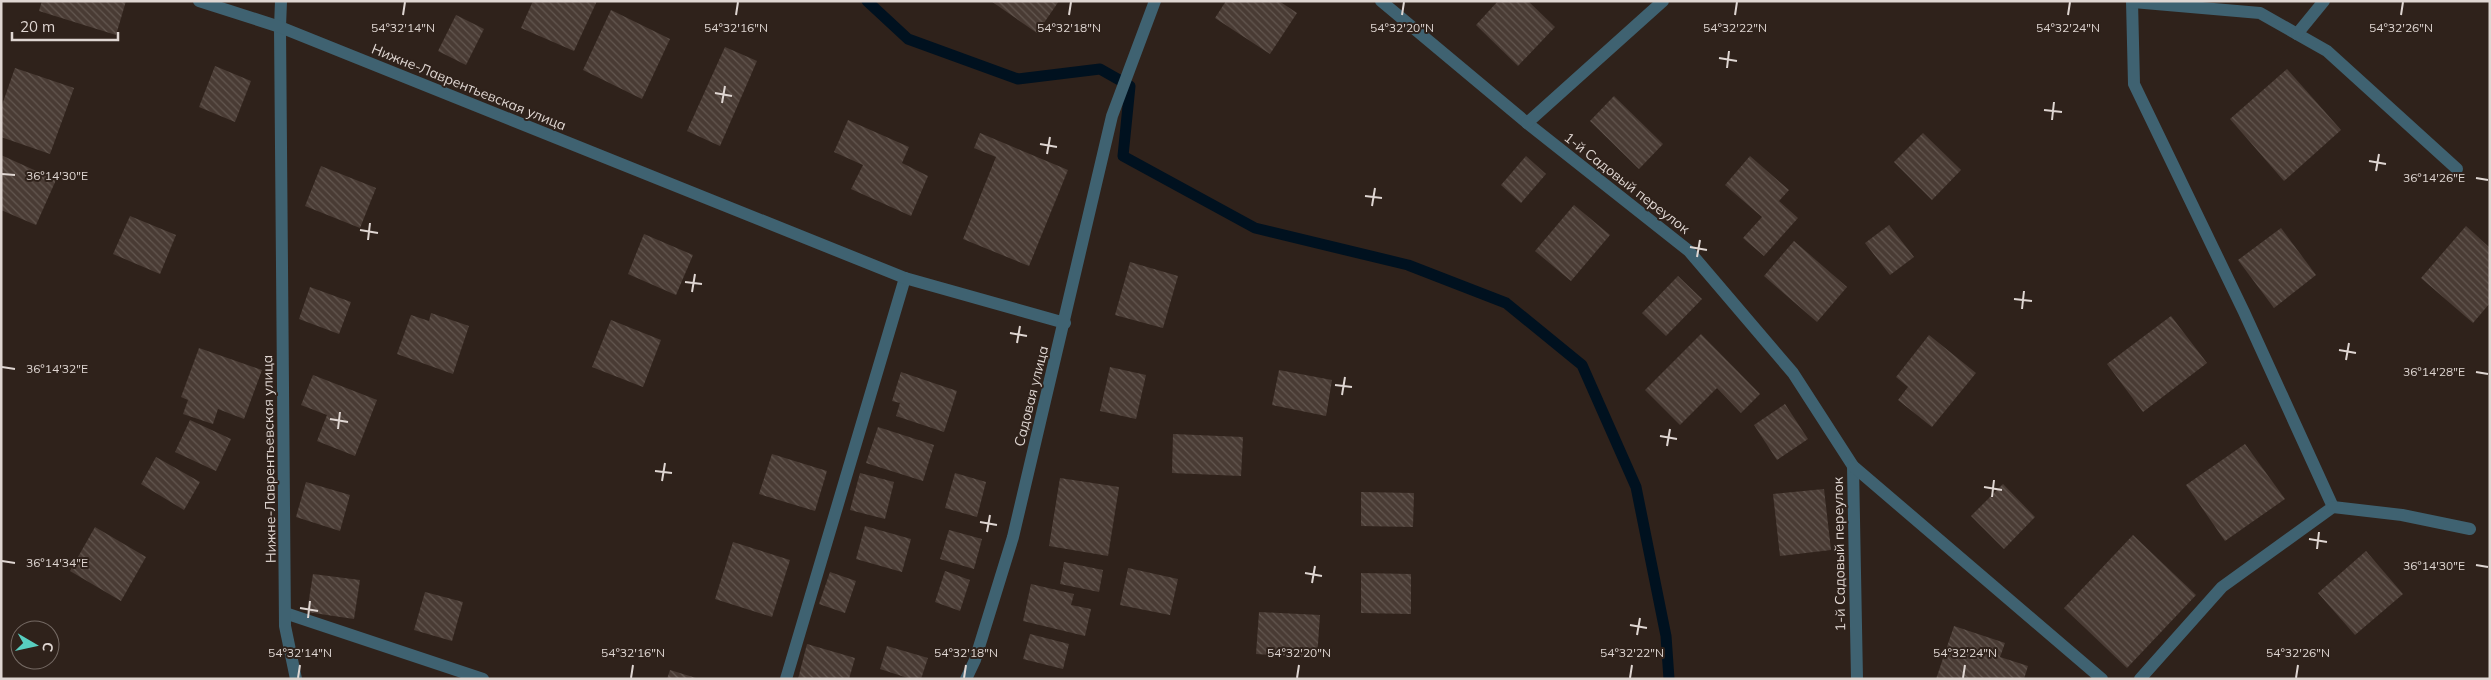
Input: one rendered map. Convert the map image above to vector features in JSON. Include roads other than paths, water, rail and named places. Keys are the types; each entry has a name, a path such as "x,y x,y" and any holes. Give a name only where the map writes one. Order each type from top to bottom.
{"street":[{"path":"199,1 280,27 281,1"},
{"name":"Садовая улица","path":"966,679 975,660 1013,537 1037,427 1065,323 1112,116 1155,1"},
{"name":"1-й Садовый переулок","path":"1381,1 1527,123 1689,251 1793,373 1853,466 1857,679"},
{"path":"1527,123 1663,1"},
{"path":"2297,34 2324,1"},
{"path":"2333,507 2244,312 2134,84 2132,2 2260,13 2327,51 2457,169"},
{"name":"Нижне-Лаврентьевская улица","path":"296,679 285,626 280,27 904,278 1065,323"},
{"path":"786,679 904,278"},
{"path":"1853,466 2102,679"},
{"path":"2140,679 2222,587 2333,507 2402,515 2470,529"},
{"path":"285,613 483,679"}],"waterway":[{"path":"867,1 908,39 1018,79 1100,69 1130,86 1123,156 1255,228 1408,265 1506,303 1582,365 1636,487 1666,636 1669,679"}]}
